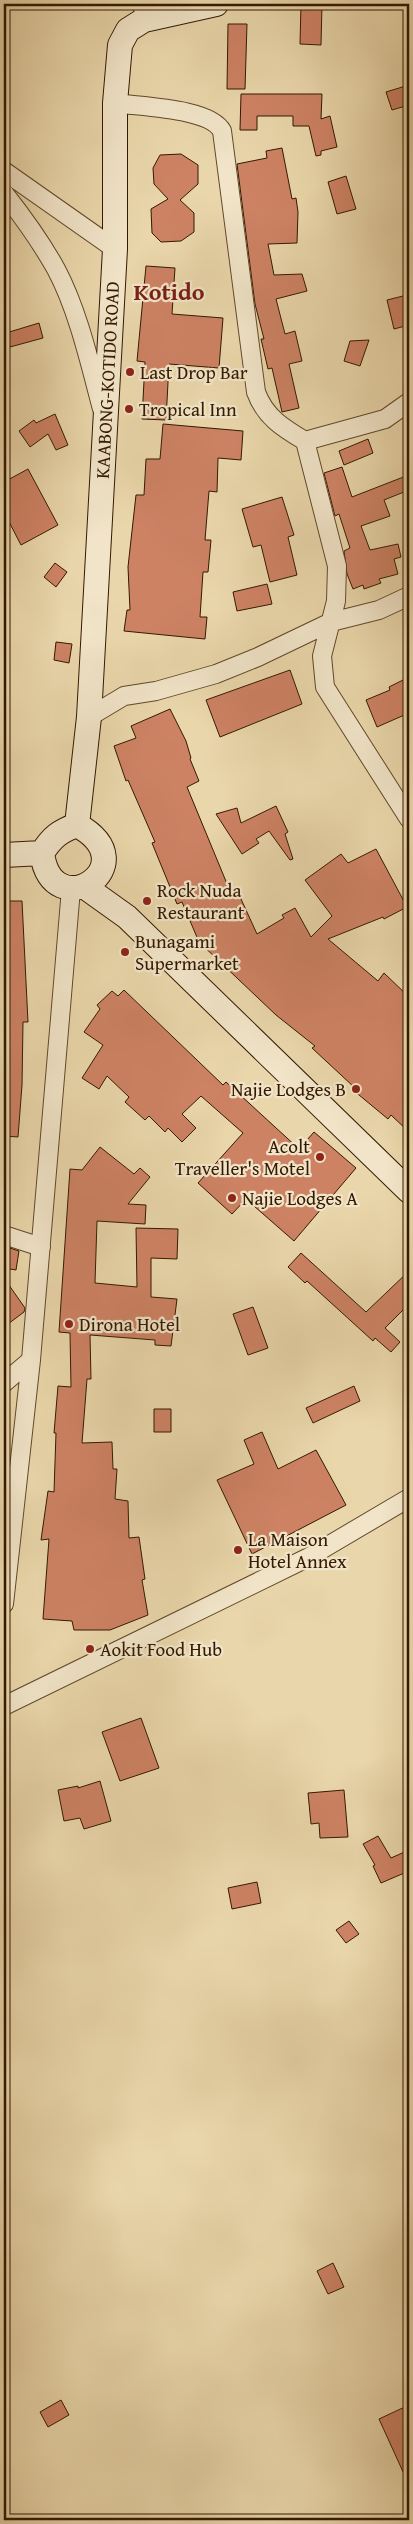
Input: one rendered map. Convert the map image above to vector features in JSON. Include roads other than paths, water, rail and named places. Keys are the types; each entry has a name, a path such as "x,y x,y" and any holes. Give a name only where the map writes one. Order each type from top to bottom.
{"street":[{"name":"KAABONG-KOTIDO ROAD","path":"77,825 89,717 115,250 116,103 120,45 128,30 144,12 216,4"},
{"path":"116,103 200,115 219,125 223,141 256,392 261,406 270,417 281,427 305,441 337,566 336,601 322,656 325,687 409,819"},
{"path":"4,171 115,250"},
{"path":"4,193 26,221 57,271 84,340 105,422"},
{"path":"305,441 385,419 409,402"},
{"path":"89,717 124,696 156,691 216,674 258,657 331,622 379,610 409,596"},
{"path":"78,888 96,879 103,868 104,854 100,841 90,832 77,825 63,830 52,837 42,853 48,875 58,884 78,888 127,917 406,1182"},
{"path":"4,855 42,853"},
{"path":"103,868 127,917"},
{"path":"4,1604 31,1360 78,888"},
{"path":"4,1235 41,1247"},
{"path":"4,1383 31,1360"},
{"path":"4,1706 309,1557 409,1498"}],"place":[{"name":"Last Drop Bar","path":"130,372"},
{"name":"Tropical Inn","path":"129,409"},
{"name":"Rock Nuda Restaurant","path":"147,901"},
{"name":"Bunagami Supermarket","path":"125,952"},
{"name":"Najie Lodges B","path":"356,1089"},
{"name":"Acolt Traveller's Motel","path":"320,1157"},
{"name":"Najie Lodges A","path":"232,1198"},
{"name":"Dirona Hotel","path":"69,1324"},
{"name":"La Maison Hotel Annex","path":"238,1550"},
{"name":"Aokit Food Hub","path":"90,1649"}],"district":[{"name":"Kotido","path":"169,292"}]}
